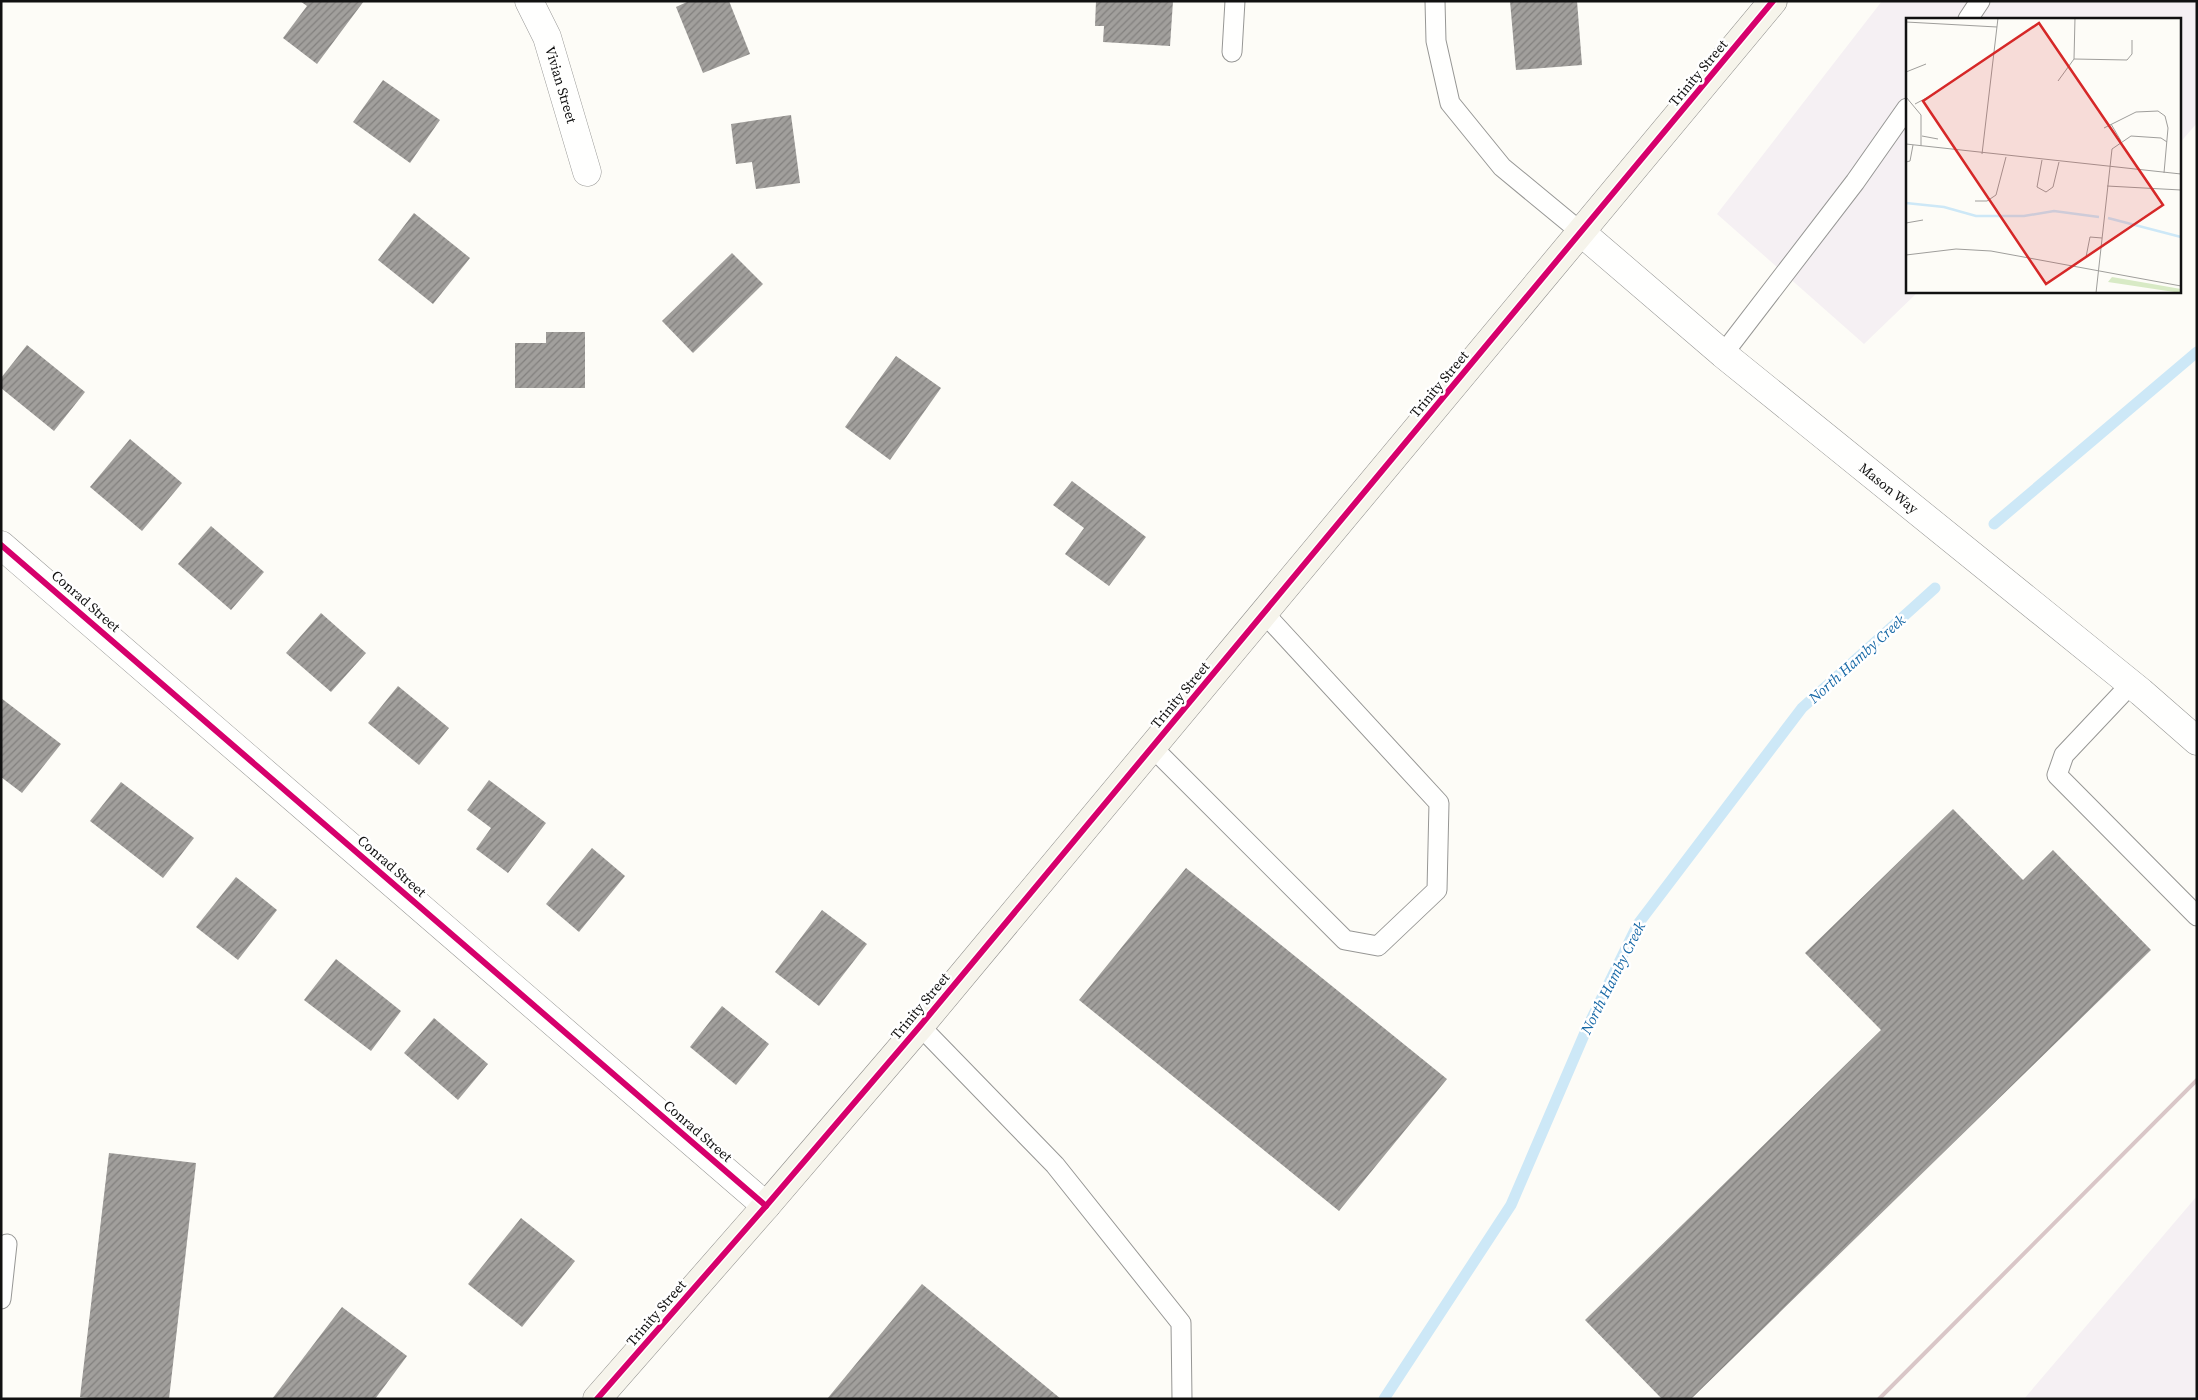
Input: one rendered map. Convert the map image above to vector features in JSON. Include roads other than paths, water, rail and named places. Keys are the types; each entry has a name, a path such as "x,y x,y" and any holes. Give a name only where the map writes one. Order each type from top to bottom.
{"street":[{"name":"Vivian Street","path":"529,1 547,37 587,172"},
{"name":"Trinity Street","path":"598,1399 920,1026 1582,233 1773,1"},
{"name":"Mason Way","path":"1582,233 1723,354 2131,684 2197,741"},
{"name":"Conrad Street","path":"1,545 766,1206"}],"lane":[{"path":"1232,52 1235,1"},
{"path":"1435,1 1436,41 1450,103 1502,167 1582,233"},
{"path":"1969,18 1980,1"},
{"path":"1723,354 1855,182 1906,109"},
{"path":"1153,748 1345,940 1378,946 1437,890 1438,803 1264,613"},
{"path":"2131,684 2064,755 2057,775 2197,916"},
{"path":"920,1026 1055,1165 1181,1324 1182,1399"},
{"path":"1,1299 7,1244"}],"waterway":[{"name":"North Hamby Creek","path":"1994,524 2197,352"},
{"name":"North Hamby Creek","path":"1384,1399 1511,1205 1587,1028 1638,924 1802,708 1935,588"}],"railway":[{"path":"1879,1399 2197,1080"}]}
